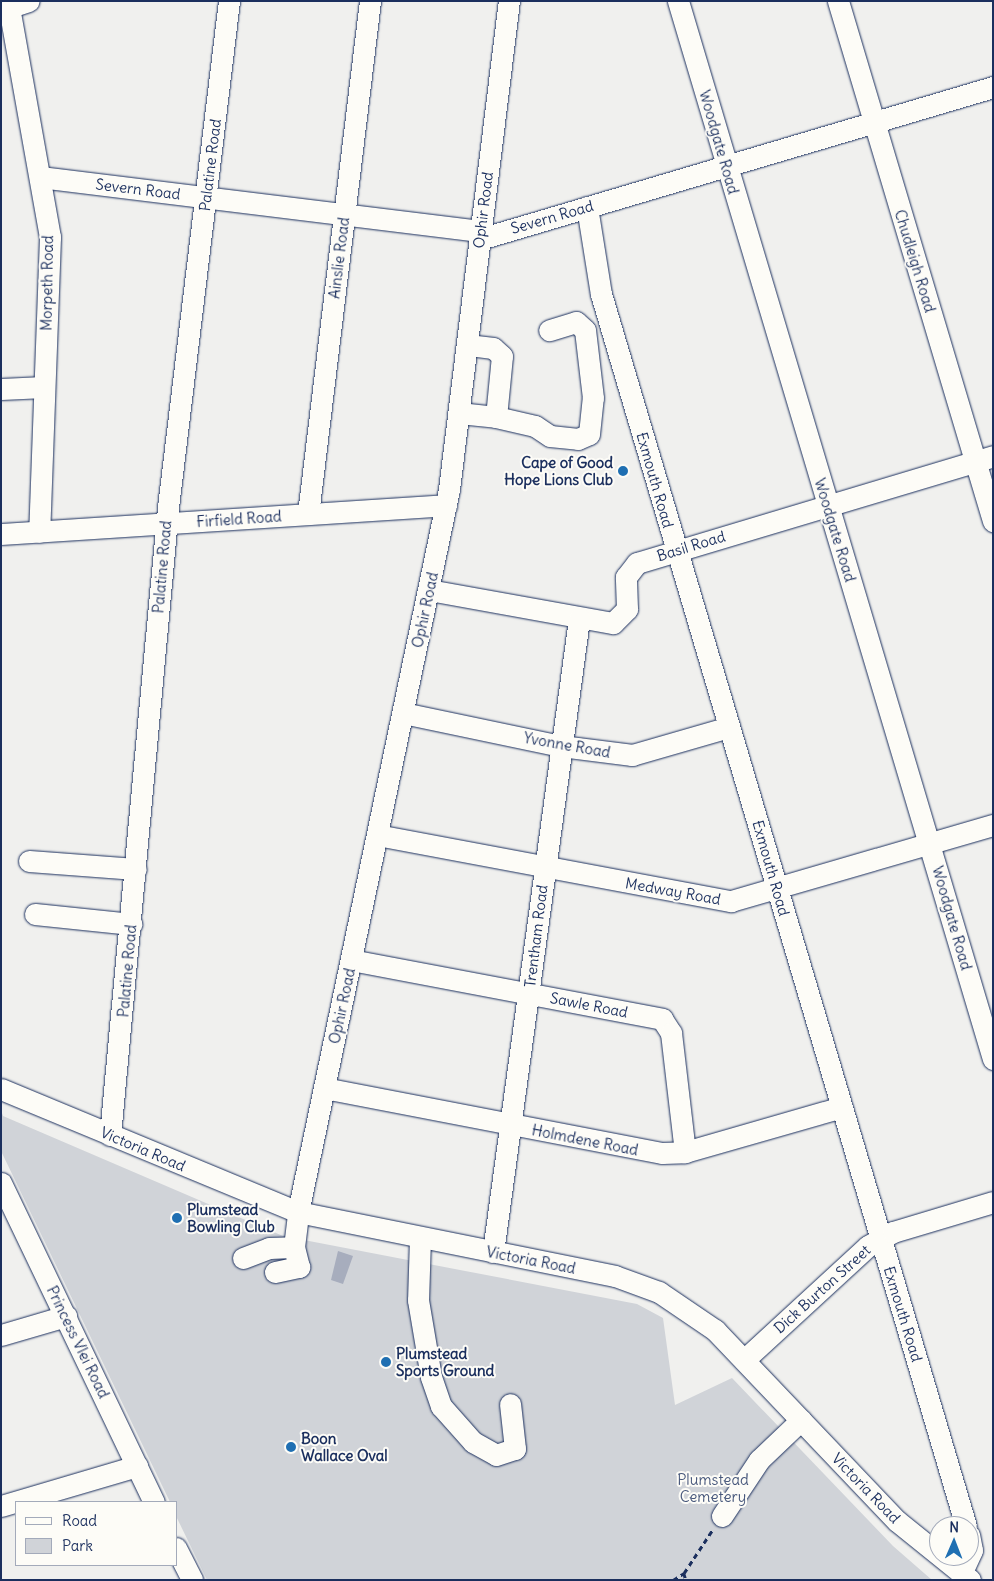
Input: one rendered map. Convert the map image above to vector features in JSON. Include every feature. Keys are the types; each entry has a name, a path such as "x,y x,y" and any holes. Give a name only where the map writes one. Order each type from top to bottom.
{"street":[{"name":"Palatine Road","path":"110,1135 131,924 166,524 230,1"},
{"name":"Ainslie Road","path":"308,514 370,1"},
{"name":"Ophir Road","path":"275,1272 298,1270 294,1247 298,1212 446,505 509,1"},
{"name":"Woodgate Road","path":"678,1 993,1059"},
{"name":"Chudleigh Road","path":"838,1 874,122 984,459 993,521"},
{"name":"Morpeth Road","path":"13,6 50,237 39,532"},
{"name":"Severn Road","path":"40,177 480,232 490,236 993,87"},
{"name":"Exmouth Road","path":"587,207 601,294 963,1516"},
{"path":"459,413 535,426 550,436 578,440 589,434 593,398 584,326 572,322 549,330"},
{"path":"467,345 497,350 502,356 496,418"},
{"path":"1,390 44,387"},
{"name":"Basil Road","path":"429,590 579,619 618,621 627,609 630,568 676,550 984,459"},
{"name":"Firfield Road","path":"1,534 446,505"},
{"name":"Trentham Road","path":"493,1252 579,619"},
{"name":"Yvonne Road","path":"403,713 562,746 632,755 730,727"},
{"name":"Medway Road","path":"377,835 545,869 724,900 777,890 993,825"},
{"path":"29,861 136,868"},
{"path":"35,914 131,924"},
{"name":"Sawle Road","path":"351,960 528,993 665,1022 671,1033 685,1152"},
{"name":"Holmdene Road","path":"324,1088 509,1126 651,1152 685,1152 842,1107"},
{"name":"Victoria Road","path":"1,1089 298,1212 645,1285 692,1311 744,1360 907,1531 965,1577"},
{"name":"Princess Vlei Road","path":"1,1183 154,1501"},
{"name":"Dick Burton Street","path":"744,1360 856,1255 880,1238 993,1202"},
{"path":"420,1238 418,1300 432,1384 441,1406 473,1442 496,1455 515,1449 510,1404"},
{"path":"243,1258 269,1248 294,1247"},
{"path":"1,1335 66,1316"},
{"path":"722,1516 759,1460 801,1420"},
{"path":"18,1501 137,1466"},
{"path":"1,1506 15,1502"},
{"path":"178,1552 192,1580"}],"path":[{"path":"673,1580 684,1573 722,1516"},
{"path":"684,1573 686,1580"}],"green space":[{"name":"Plumstead Sports Ground","path":"1,1110 3,1116 283,1236 637,1304 663,1318 675,1405 732,1378 893,1546 932,1580 207,1580 178,1520 178,1501 170,1501 1,1151"}],"water":[{"path":"338,1251 353,1256 343,1284 331,1280"}],"place":[{"name":"Cape of Good Hope Lions Club","path":"623,471"},
{"name":"Plumstead Bowling Club","path":"177,1218"},
{"name":"Plumstead Sports Ground","path":"386,1362"},
{"name":"Boon Wallace Oval","path":"291,1447"}],"park label":[{"name":"Plumstead Cemetery","path":"713,1488"}]}
